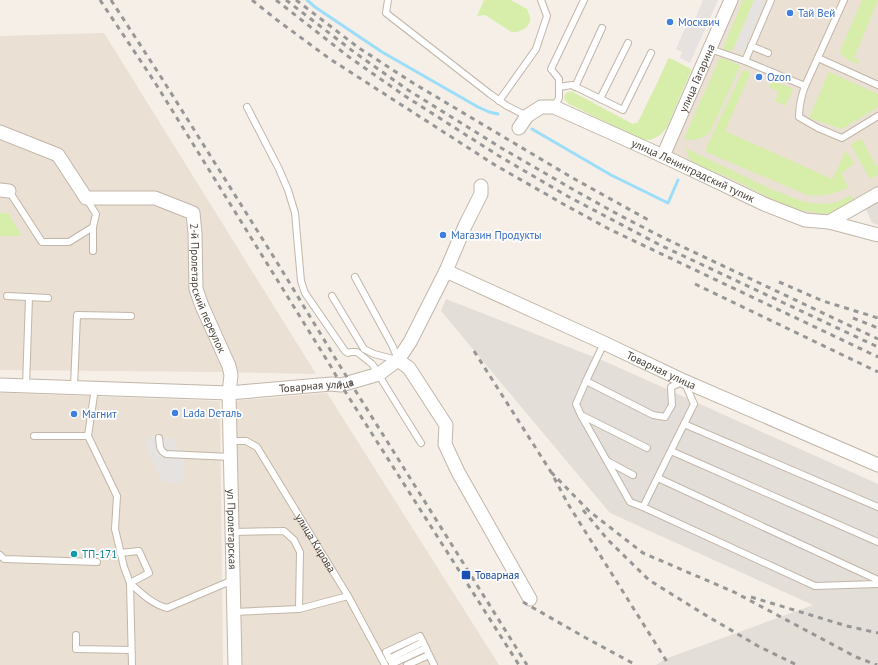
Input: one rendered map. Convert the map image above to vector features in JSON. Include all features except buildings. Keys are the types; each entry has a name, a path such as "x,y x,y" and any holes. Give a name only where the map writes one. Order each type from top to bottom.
{"street":[{"name":"улица Гагарина","path":"663,156 731,0"},
{"path":"519,128 527,116 541,107 554,107"},
{"name":"улица Ленинградский тупик","path":"554,107 771,207 806,220 829,222 878,235"},
{"path":"0,132 58,155 86,198"},
{"name":"Товарная улица","path":"229,393 331,384 341,385 379,374 398,360 410,342 446,271 465,226 481,194 481,186"},
{"path":"829,222 878,194"},
{"name":"2-й Пролетарский переулок","path":"86,198 155,198 193,213 195,233 196,289 229,366 231,375 229,393"},
{"name":"Товарная улица","path":"446,271 604,342 684,381 878,465"},
{"path":"398,360 409,368 446,425 445,444 458,472 530,599"},
{"path":"0,385 229,393"},
{"name":"ул Пролетарская","path":"229,393 235,665"}],"lane":[{"path":"388,0 386,13 507,106 527,116"},
{"path":"499,100 536,49 547,16 541,0"},
{"path":"554,107 560,98 559,79 551,69 584,0"},
{"path":"745,61 771,0"},
{"path":"844,0 805,86 799,108 799,117 818,128 842,138 878,116"},
{"path":"575,87 602,28"},
{"path":"600,99 628,42"},
{"path":"751,46 768,53"},
{"path":"710,49 745,61 805,86"},
{"path":"559,87 572,85 623,110 651,52"},
{"path":"818,58 878,85"},
{"path":"247,107 279,169 288,190 295,213 301,281 305,293 345,351 348,353 357,352 372,364 421,443"},
{"path":"5,191 42,242 69,242 93,227"},
{"path":"86,198 96,214 93,227 93,251"},
{"path":"355,277 392,345 398,360"},
{"path":"7,296 48,298"},
{"path":"332,296 364,349 374,354 398,360"},
{"path":"26,386 29,297"},
{"path":"74,387 77,315 131,316"},
{"path":"604,342 576,404 630,502 815,586 878,584"},
{"path":"586,380 653,415 665,417 672,405 671,386 684,381 694,404 643,507"},
{"path":"95,388 88,436 118,496 115,529 124,568 130,583 132,665"},
{"path":"581,415 647,448"},
{"path":"684,424 878,507"},
{"path":"34,436 88,436"},
{"path":"159,438 160,447 166,454 231,457"},
{"name":"улица Кирова","path":"230,441 246,441 257,448 348,596 385,665"},
{"path":"671,451 878,542"},
{"path":"606,460 633,475"},
{"path":"658,478 878,580"},
{"path":"232,532 284,530 294,540 300,552 299,609"},
{"path":"120,553 139,551 149,573 130,583"},
{"path":"0,554 4,559 97,562"},
{"path":"130,583 152,602 158,606 167,608 233,580"},
{"path":"234,612 299,609 348,596"},
{"path":"76,635 76,649 131,650"},
{"path":"425,645 391,663 386,652 420,636 425,645 433,663 426,665"},
{"path":"407,665 429,655"}],"shaded area":[{"path":"703,0 718,0 690,63 680,58 682,52 676,49 687,24 692,26"},
{"path":"737,0 878,0 878,190 829,219 776,205 671,153"},
{"path":"754,0 765,0 743,52 734,48"},
{"path":"104,33 316,374 0,370 0,36"},
{"path":"878,200 878,225 872,223 865,207"},
{"path":"446,299 604,361 878,484 878,665 656,665 665,659 813,605 610,513 441,311"},
{"path":"0,393 220,401 223,665 0,665"},
{"path":"327,393 499,665 236,665 233,401"},
{"path":"146,437 172,438 184,458 182,483 164,483 147,452"}],"green space":[{"path":"484,0 511,0 527,9 530,18 528,26 518,32 512,32 485,15 477,16"},
{"path":"743,0 754,0 734,48 729,52 724,49 724,46"},
{"path":"862,0 878,0 854,58 859,60 858,64 845,58 840,51"},
{"path":"670,58 691,69 691,71 667,127 662,133 653,139 642,140 571,105 565,99 566,93 571,91 633,124 638,122 668,59"},
{"path":"723,58 739,65 739,69 710,132 698,139 684,139 719,59"},
{"path":"745,70 749,71 750,74 725,131 832,179 844,154 847,151 854,164 842,173 848,187 819,196 807,195 706,152 705,150 742,72"},
{"path":"829,72 878,94 878,107 842,129 809,118"},
{"path":"772,80 793,89 785,106 775,101 779,92 769,87"},
{"path":"860,139 862,140 876,166 878,165 878,175 871,179 851,145"},
{"path":"685,148 771,189 799,200 811,203 827,204 837,202 851,196 854,200 834,212 824,214 789,208 734,180 696,164 690,159"},
{"path":"0,213 8,213 22,236 0,236"}],"waterway":[{"path":"307,0 382,52 478,107 498,114"},
{"path":"532,129 611,175 668,203 678,180"}],"railway":[{"path":"100,0 154,81 341,385 519,665"},
{"path":"111,0 275,259 340,366 527,665"},
{"path":"252,0 330,59 495,165 565,205 609,229 878,357"},
{"path":"276,0 349,57 405,96 499,156 569,197 660,245 878,347"},
{"path":"286,0 354,52 408,90 503,149 574,190 664,238 878,339"},
{"path":"296,0 359,48 413,83 571,177 652,222"},
{"path":"779,282 823,301 878,318"},
{"path":"695,284 878,372"},
{"path":"853,318 878,328"},
{"path":"474,351 551,472 568,504 669,665"},
{"path":"551,472 589,511 643,553 734,592 856,657 877,665"},
{"path":"583,510 608,540 649,580 758,646 797,665"},
{"path":"751,597 847,626 878,633"},
{"path":"523,602 636,665"}],"place":[{"name":"Тай Вей","path":"790,13"},
{"name":"Москвич","path":"670,22"},
{"name":"Ozon","path":"759,77"},
{"name":"Магазин Продукты","path":"443,235"},
{"name":"Lada Dеталь","path":"175,413"},
{"name":"Магнит","path":"74,414"},
{"name":"ТП-171","path":"74,554"},
{"name":"Товарная","path":"466,575"}]}
